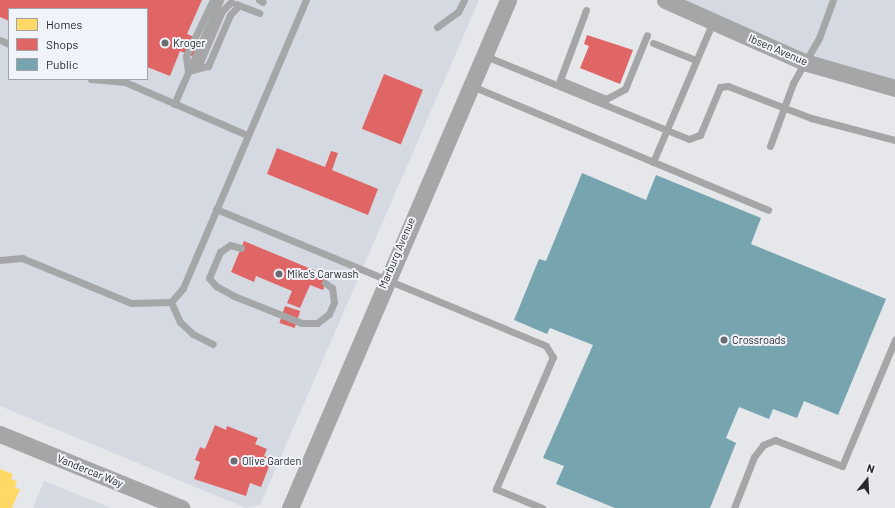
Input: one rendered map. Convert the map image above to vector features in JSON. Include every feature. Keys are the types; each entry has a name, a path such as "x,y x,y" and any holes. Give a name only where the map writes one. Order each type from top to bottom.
{"street":[{"name":"Marburg Avenue","path":"290,508 386,277 508,0"},
{"name":"Ibsen Avenue","path":"665,0 804,62 895,88"},
{"name":"Vandercar Way","path":"0,434 181,508"}],"lane":[{"path":"188,71 186,56 213,0"},
{"path":"174,104 220,0"},
{"path":"0,260 22,258 131,303 171,302 183,288 247,135 306,0"},
{"path":"437,27 458,12 464,0"},
{"path":"770,146 784,108 804,62 819,38 833,0"},
{"path":"188,71 200,62 222,11 229,1 258,13"},
{"path":"188,71 208,66 230,15 239,5"},
{"path":"586,10 560,80 606,99 625,89 647,34"},
{"path":"653,162 713,21"},
{"path":"653,43 696,60"},
{"path":"483,55 533,75 543,82 666,131 689,138 700,135 720,87 728,86 784,108 895,140"},
{"path":"101,80 124,82 247,135"},
{"path":"470,85 768,210"},
{"path":"216,209 386,277 546,346 553,357 496,489 542,508"},
{"path":"241,248 230,245 220,252 209,278 216,286 241,299 302,323 317,323 329,314 334,302 332,288 325,283"},
{"path":"171,302 180,322 193,334 213,344"},
{"path":"734,508 754,457 763,445 775,440 842,466 895,340"}],"shaded area":[{"path":"0,0 479,0 260,505 246,508 0,406"},
{"path":"665,0 895,0 895,88"},
{"path":"44,481 111,508 33,508"}],"building: Homes":[{"path":"0,469 13,474 11,479 17,481 15,488 20,489 12,508 0,508"}],"building: Shops":[{"name":"Kroger","path":"0,0 202,0 187,34 211,44 204,61 180,51 170,76 148,67 148,8 8,8 8,21 0,17"},
{"path":"587,35 633,50 620,84 580,68 589,46 584,44"},
{"path":"384,74 423,90 401,144 362,129"},
{"path":"277,148 325,167 331,151 338,153 332,170 378,189 368,215 267,174"},
{"name":"Mike's Carwash","path":"244,241 328,276 323,290 310,285 300,308 287,303 292,291 256,276 254,282 231,272"},
{"path":"285,306 300,311 295,328 279,323"},
{"name":"Olive Garden","path":"215,425 226,430 227,426 258,438 255,444 267,449 264,456 272,459 261,487 250,483 246,496 194,479 200,462 195,460 200,447 205,449"}],"building: Public":[{"name":"Crossroads","path":"582,173 646,200 656,175 761,218 751,244 886,299 838,415 804,401 797,418 773,409 769,419 739,407 726,438 736,443 710,508 615,508 556,484 564,466 543,458 593,345 550,328 547,334 514,320 539,259 546,261"}],"place":[{"name":"Kroger","path":"165,43"},
{"name":"Mike's Carwash","path":"279,274"},
{"name":"Crossroads","path":"724,340"},
{"name":"Olive Garden","path":"234,461"}]}
